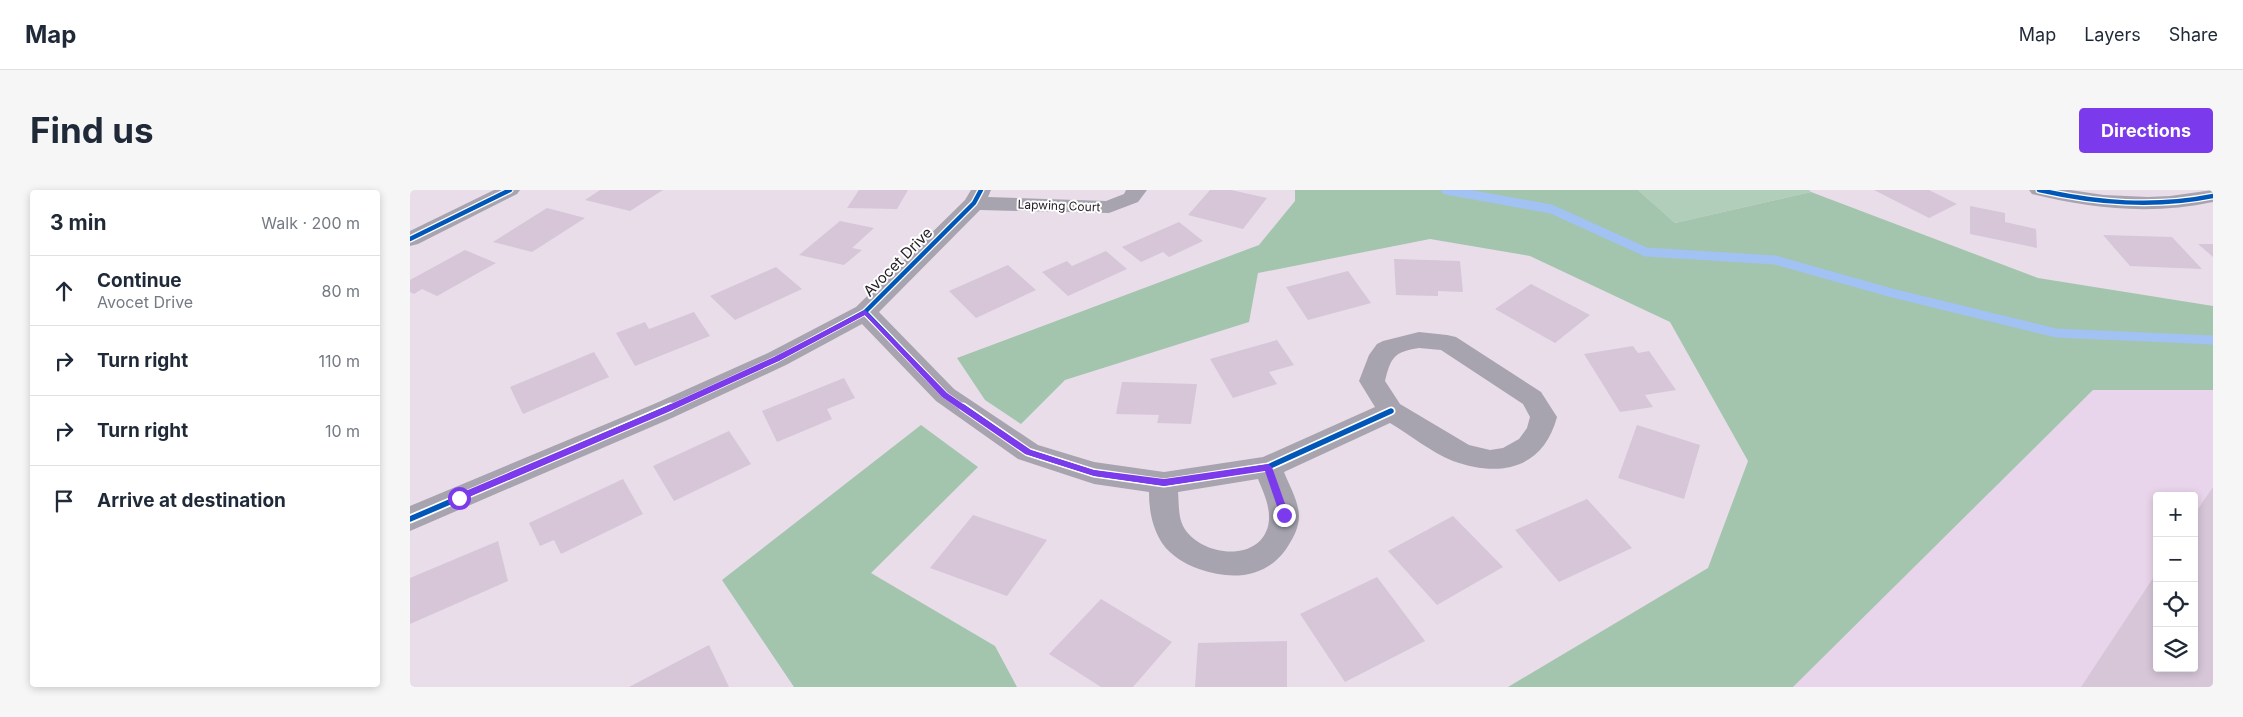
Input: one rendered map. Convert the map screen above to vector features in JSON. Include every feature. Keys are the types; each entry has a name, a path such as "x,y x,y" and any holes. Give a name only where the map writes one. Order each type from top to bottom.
{"street":[{"path":"410,239 510,190"},
{"name":"Lapwing Court","path":"977,196 1109,207 1131,198 1137,190"},
{"path":"2039,190 2091,199 2131,203 2172,203 2213,196"},
{"name":"Avocet Drive","path":"410,519 672,407 777,359 865,312 977,196"},
{"path":"865,312 945,395 1028,452 1094,473 1164,483 1268,467 1391,411"},
{"path":"1419,340 1447,343 1532,398 1544,417 1540,431 1529,446 1509,458 1490,460 1461,453 1391,411 1372,381 1378,359 1394,344 1419,340"},
{"path":"1164,483 1164,505 1168,526 1184,547 1207,560 1228,565 1248,562 1266,553 1280,536 1284,515 1268,467"}],"shaded area":[{"path":"2093,390 2213,390 2213,687 1793,687"}],"green space":[{"path":"1295,190 1638,190 1675,223 1811,192 2038,278 2213,306 2213,390 2093,390 1793,687 1508,687 1708,568 1748,461 1670,322 1530,256 1430,239 1258,273 1249,322 1065,380 1021,424 985,400 957,358 1259,245 1295,201"},
{"path":"1638,190 1809,190 1811,192 1675,223"},
{"path":"921,425 978,467 871,573 995,646 1017,687 794,687 722,580"}],"building":[{"path":"600,190 663,190 630,211 585,200"},
{"path":"859,190 908,190 897,209 847,208"},
{"path":"1210,190 1231,190 1267,198 1243,229 1188,215"},
{"path":"1874,190 1929,190 1957,204 1929,218"},
{"path":"1970,206 2005,213 2005,222 2036,229 2037,248 1970,234"},
{"path":"547,208 585,218 532,252 493,242"},
{"path":"840,221 874,228 852,248 862,250 844,265 799,255"},
{"path":"1179,222 1203,241 1169,257 1163,252 1141,262 1122,247"},
{"path":"2103,235 2172,237 2202,269 2130,266"},
{"path":"2198,244 2213,244 2213,257"},
{"path":"465,250 496,263 437,296 422,289 414,294 410,292 410,280"},
{"path":"1106,251 1127,269 1068,296 1042,272 1067,261 1072,266"},
{"path":"1394,259 1460,261 1463,292 1438,291 1438,296 1396,295"},
{"path":"1008,265 1036,290 976,318 949,291"},
{"path":"776,267 802,289 735,320 710,296"},
{"path":"1348,271 1371,303 1308,320 1286,287"},
{"path":"1531,284 1590,315 1555,343 1495,309"},
{"path":"694,312 710,336 635,366 616,333 645,322 649,329"},
{"path":"1277,340 1294,365 1269,372 1277,384 1233,398 1210,359"},
{"path":"1633,346 1638,353 1649,351 1676,390 1645,395 1653,407 1620,412 1584,354"},
{"path":"594,352 609,377 523,414 510,387"},
{"path":"844,378 855,398 827,409 832,419 777,442 762,411"},
{"path":"1122,382 1197,384 1191,424 1157,423 1159,415 1116,414"},
{"path":"1637,425 1700,445 1684,499 1618,478"},
{"path":"729,431 751,464 674,501 653,466"},
{"path":"623,479 643,514 561,554 554,540 540,546 529,523"},
{"path":"2213,487 2213,687 2081,687 2153,578 2153,672 2198,672 2198,509"},
{"path":"1587,499 1632,548 1559,582 1515,530"},
{"path":"973,515 1047,540 1007,596 930,568"},
{"path":"1453,516 1503,567 1437,605 1388,551"},
{"path":"498,541 508,581 410,624 410,578"},
{"path":"1377,577 1425,641 1345,682 1300,614"},
{"path":"1101,599 1172,642 1133,687 1101,687 1049,654"},
{"path":"1287,641 1287,687 1195,687 1198,643"},
{"path":"709,645 729,687 629,687"}],"waterway":[{"path":"1446,190 1551,209 1646,252 1775,260 1892,293 2056,333 2213,340"}],"cycle path":[{"path":"410,239 510,190"},
{"path":"410,519 663,411 777,359 865,312 974,203 981,190"},
{"path":"2039,190 2104,201 2148,204 2170,203 2213,196"},
{"path":"865,312 945,395 1028,452 1094,473 1164,483 1268,467 1391,411"}],"route":[{"path":"459,498 663,411 777,359 865,312 945,395 1028,452 1094,473 1164,483 1268,467 1284,515"}]}
